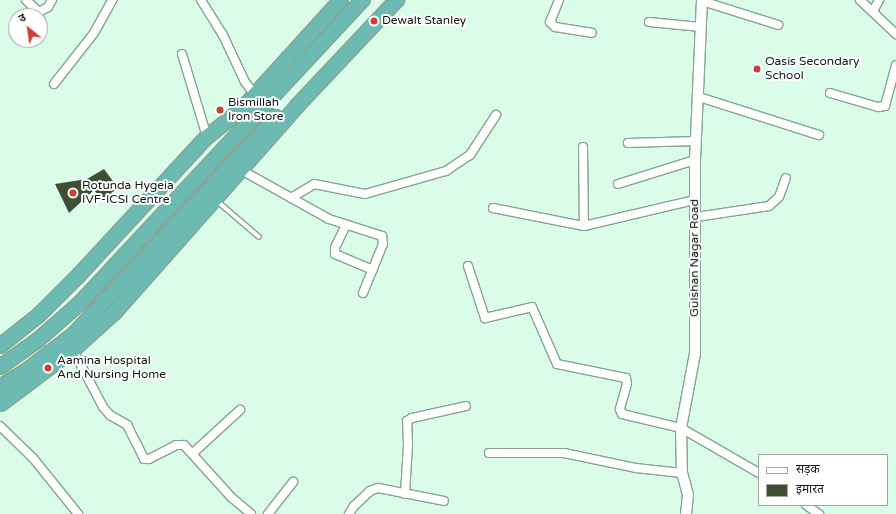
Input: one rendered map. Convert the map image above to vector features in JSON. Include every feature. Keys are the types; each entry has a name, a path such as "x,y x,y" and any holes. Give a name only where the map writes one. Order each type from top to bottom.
{"highway":[{"path":"0,346 39,314 79,275 208,137 242,109 342,0"},
{"path":"0,367 38,340 80,303 363,0"},
{"path":"0,404 73,350 115,312 211,197 384,0"},
{"path":"0,387 73,335 211,197 243,171 297,106 397,0"},
{"path":"242,109 256,104 267,104"},
{"path":"0,404 16,377"}],"street":[{"path":"26,0 39,12 48,7 52,0"},
{"path":"54,84 94,33 112,0"},
{"path":"201,0 222,33 245,82 255,95"},
{"path":"559,0 550,22 555,27 592,33"},
{"path":"860,0 896,34"},
{"path":"873,11 879,0"},
{"path":"702,1 778,25"},
{"name":"Gulshan Nagar Road","path":"686,514 688,495 682,473 681,428 695,353 695,160 700,97 702,1"},
{"path":"649,22 701,27"},
{"path":"182,54 208,137"},
{"path":"830,93 878,107 885,106 896,65"},
{"path":"700,97 819,135"},
{"path":"291,198 314,184 365,194 446,171 470,155 496,115"},
{"path":"628,143 696,141"},
{"path":"583,147 584,226"},
{"path":"618,184 695,160"},
{"path":"243,171 329,219 382,236 383,244 363,293"},
{"path":"696,217 769,206 780,198 786,178"},
{"path":"493,208 584,226 695,200"},
{"path":"346,225 335,248 335,254 373,270"},
{"path":"468,266 485,318 532,307 557,364 624,376 628,381 620,406 622,414 681,428 758,472"},
{"path":"73,350 103,407 110,415 127,425 144,459 149,459 180,444 193,453 231,497 251,514"},
{"path":"405,494 408,444 407,421 412,418 466,406"},
{"path":"193,453 240,410"},
{"path":"0,426 33,458 78,514"},
{"path":"489,453 564,453 636,468 682,473"},
{"path":"268,514 293,482"},
{"path":"349,514 354,506 374,489 444,501"},
{"path":"807,506 819,514"}],"lane":[{"path":"211,197 259,237"}],"building":[{"path":"104,169 118,188 102,200 94,190 69,213 55,184 87,179"}],"place":[{"name":"Dewalt Stanley","path":"374,21"},
{"name":"Oasis Secondary School","path":"757,69"},
{"name":"Bismillah Iron Store","path":"220,110"},
{"name":"Rotunda Hygeia IVF-ICSI Centre","path":"73,193"},
{"name":"Aamina Hospital And Nursing Home","path":"48,368"}]}
